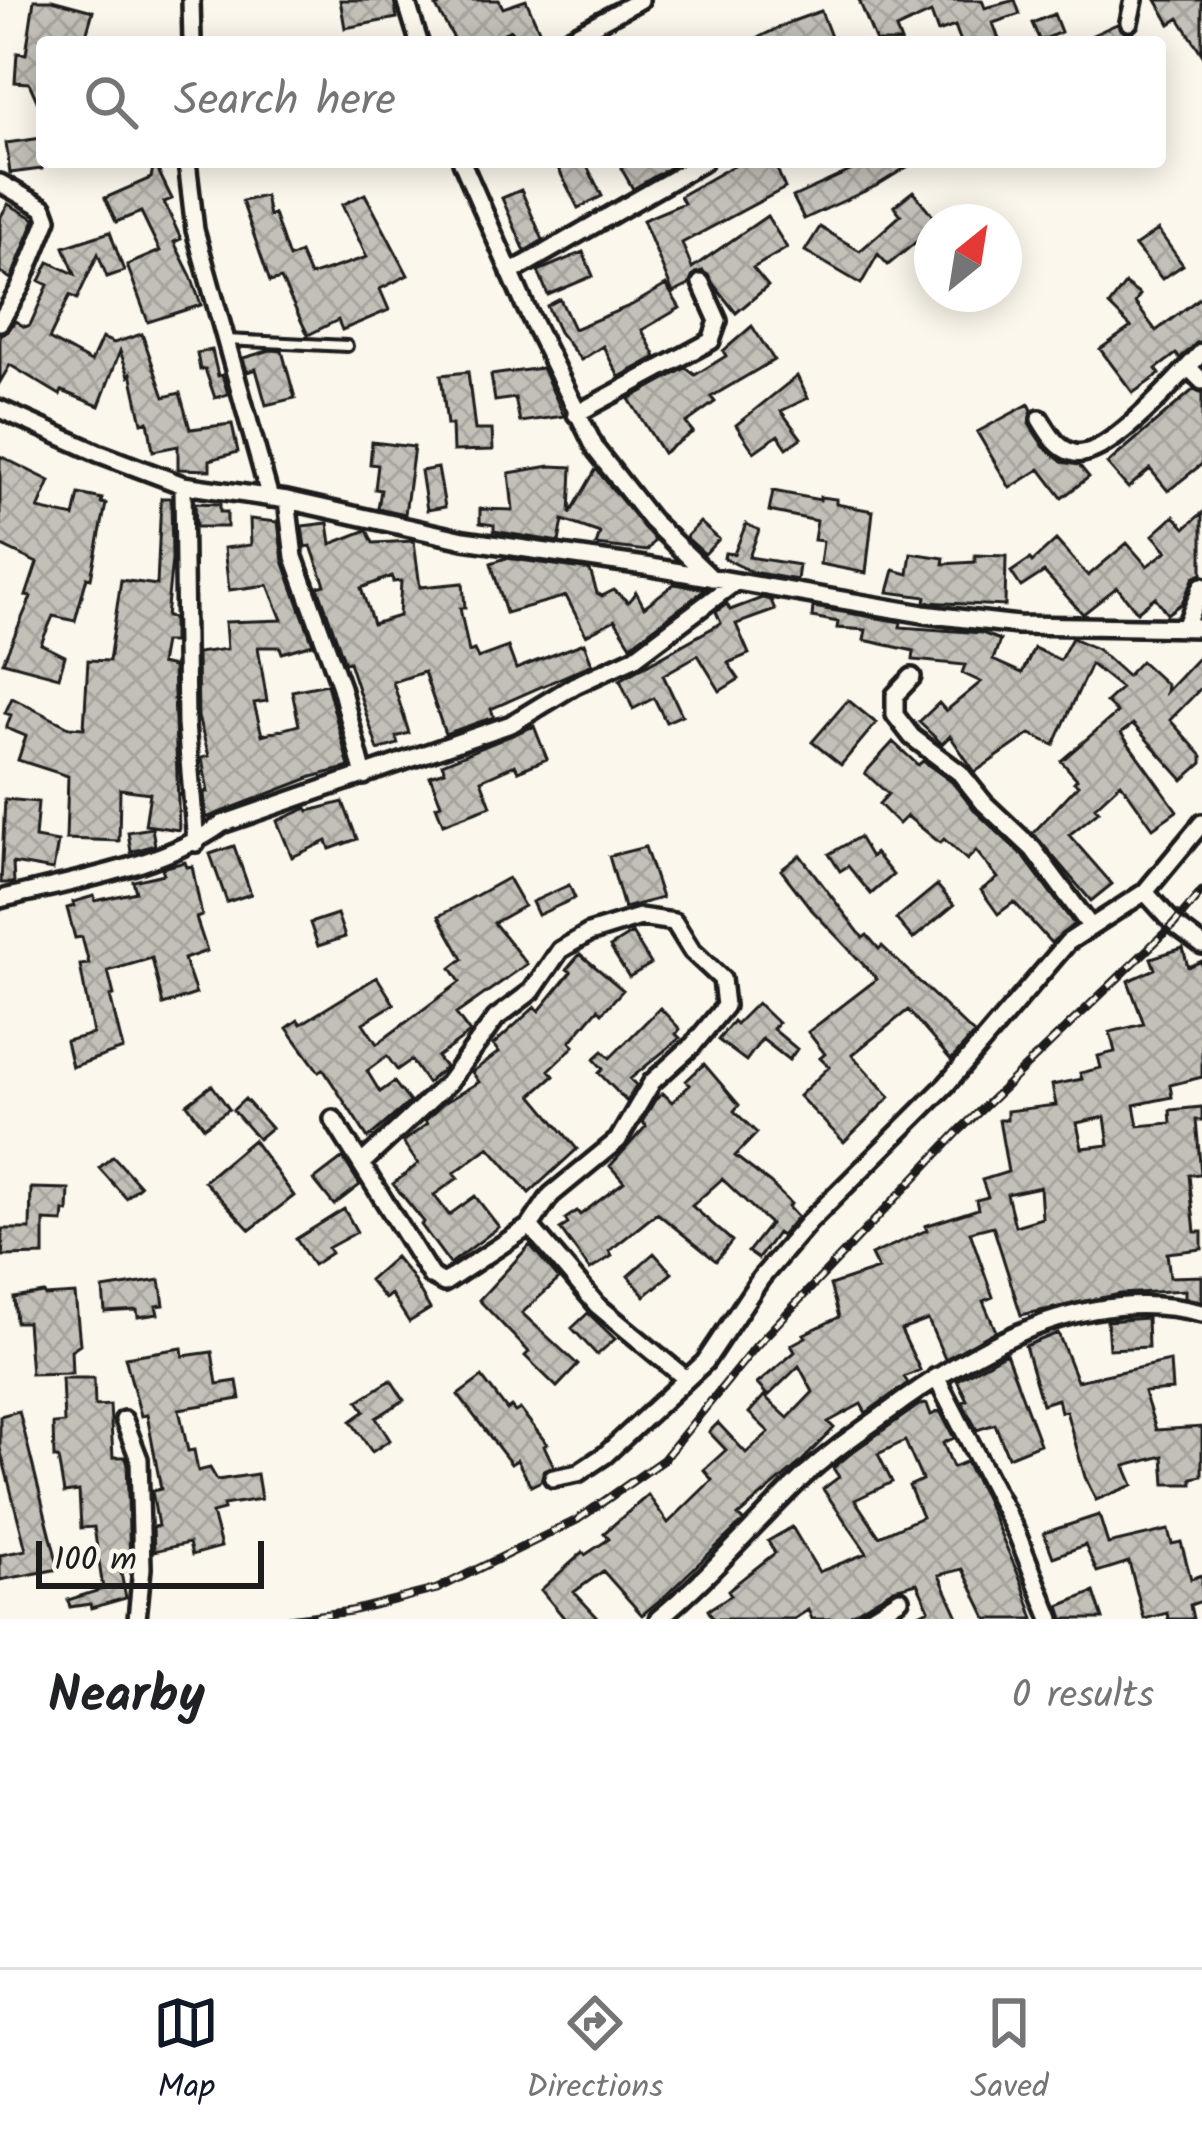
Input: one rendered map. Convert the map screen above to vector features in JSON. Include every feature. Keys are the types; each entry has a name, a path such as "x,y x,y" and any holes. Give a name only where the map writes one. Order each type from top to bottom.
{"street":[{"path":"191,0 192,36"},
{"path":"406,0 417,36"},
{"path":"573,36 640,0"},
{"path":"1129,22 1135,0"},
{"path":"188,168 195,230 225,340 341,687 364,776"},
{"path":"465,168 596,450 651,520 713,580"},
{"path":"510,273 693,168"},
{"path":"0,183 44,208 48,218 0,322"},
{"path":"576,414 711,341 718,322 700,283"},
{"path":"1040,419 1065,449 1090,452 1144,411 1202,352"},
{"path":"1188,367 1202,381"},
{"path":"0,409 98,454 183,484 278,499 464,540 734,584 1018,625 1193,627 1202,586"},
{"path":"183,484 186,724 196,843"},
{"path":"0,899 196,843 222,824 511,724 575,685 634,658 734,584"},
{"path":"912,677 895,695 895,715 912,737 959,773 1033,849 1090,926"},
{"path":"553,1478 578,1473 604,1455 705,1362 761,1278 797,1235 946,1085 1068,942 1145,892 1202,823"},
{"path":"1145,892 1174,924 1202,945"},
{"path":"333,1119 430,1276 444,1283 530,1226 550,1195 618,1140 652,1082 693,1046 725,1006 722,979 692,951 674,922 640,917 589,932 560,950 532,991 496,1018 448,1083 361,1164"},
{"path":"530,1226 597,1305 686,1378"},
{"path":"658,1619 699,1586 849,1438 977,1352 1051,1318 1133,1306 1176,1306 1202,1313"},
{"path":"936,1377 1017,1534 1052,1619"},
{"path":"124,1420 139,1459 142,1568 136,1619"},
{"path":"868,1619 900,1599"}],"lane":[{"path":"225,340 347,346"}],"building":[{"path":"34,0 93,11 86,36 36,36 36,99 29,83 15,82 17,53 26,54"},
{"path":"340,0 394,0 397,18 345,28"},
{"path":"448,0 499,0 503,8 526,0 542,36 514,36 511,30 497,36 453,36 436,7"},
{"path":"859,0 982,0 985,8 1015,0 1020,14 993,23 998,36 959,36 955,26 938,32 931,13 896,29 899,36 874,36"},
{"path":"1156,0 1202,0 1202,54 1179,18 1170,24"},
{"path":"821,11 831,36 762,36"},
{"path":"1054,14 1061,32 1038,36 1032,23"},
{"path":"1117,24 1128,36 1090,36"},
{"path":"36,139 36,168 42,169 10,173 6,143"},
{"path":"157,168 172,199 164,202 181,239 174,242 201,305 148,322 127,265 160,251 141,212 116,222 105,198 151,178"},
{"path":"558,168 588,168 602,196 578,208"},
{"path":"621,168 669,168 633,189"},
{"path":"729,168 777,168 785,188 682,243 692,268 767,216 787,248 753,268 768,286 736,313 703,271 673,293 643,220 684,203 680,196"},
{"path":"857,168 905,168 804,219 793,197"},
{"path":"521,190 543,240 525,251 502,198"},
{"path":"913,191 923,204 914,204 914,244 888,265 878,254 861,284 805,251 820,227 860,251 901,215 894,206"},
{"path":"365,194 408,275 380,289 389,310 342,330 338,320 308,335 281,279 270,282 242,201 265,196 289,258 300,253 310,276 367,257 342,205"},
{"path":"8,204 35,219 11,279 0,272 0,218"},
{"path":"1158,230 1183,265 1162,279 1135,246"},
{"path":"110,232 124,271 107,277 98,254 77,299 70,295 49,339 91,362 102,338 114,343 142,334 164,397 180,393 190,429 232,424 238,452 210,460 210,470 178,469 178,446 153,451 148,421 142,423 131,373 129,376 120,351 99,406 62,391 60,395 10,365 0,382 0,334 15,321 30,325 48,285 40,281 49,262 75,274 64,247"},
{"path":"583,252 593,276 548,295 538,271"},
{"path":"1125,284 1140,295 1135,303 1156,331 1202,296 1202,340 1156,369 1160,374 1133,393 1100,349 1131,327 1109,305"},
{"path":"666,285 680,308 642,330 656,357 619,377 603,346 581,360 559,332 547,306 560,299 574,329"},
{"path":"752,326 774,360 711,397 715,402 686,423 693,432 663,453 629,399 686,368 695,375 726,356 723,351"},
{"path":"212,350 228,394 215,398 197,353"},
{"path":"282,351 295,398 266,405 256,369 247,372 243,358"},
{"path":"542,368 564,416 520,422 515,398 495,401 491,375"},
{"path":"468,372 475,430 492,430 493,450 453,451 441,375"},
{"path":"797,376 808,398 781,411 801,438 787,448 778,435 754,452 736,425"},
{"path":"1194,389 1202,393 1202,464 1168,491 1150,469 1128,488 1107,464"},
{"path":"1029,404 1029,424 1044,447 1062,462 1079,465 1089,477 1062,498 1040,469 1010,488 977,432"},
{"path":"372,442 414,447 405,514 378,508 381,490 375,489 378,465 370,464"},
{"path":"0,456 50,481 38,509 74,517 79,494 106,504 91,578 87,577 75,621 53,616 41,644 65,656 59,677 3,662 31,597 26,596 37,563 0,545"},
{"path":"572,467 570,514 596,469 655,540 647,551 596,545 600,533 563,520 559,542 494,531 494,525 480,523 480,509 513,510 509,473"},
{"path":"438,468 445,507 427,510 421,471"},
{"path":"773,491 836,499 836,504 873,511 866,573 820,564 823,541 814,540 817,521 769,511"},
{"path":"161,498 171,498 166,617 173,618 173,642 164,642 160,664 173,667 179,830 145,825 150,793 120,789 119,841 66,839 68,776 18,760 26,736 6,728 11,715 5,713 12,698 69,727 84,728 88,660 109,661 121,580 157,585"},
{"path":"195,503 220,504 220,512 227,512 227,527 196,527"},
{"path":"1202,513 1202,574 1194,577 1182,603 1167,614 1155,597 1137,612 1117,587 1083,614 1044,572 1021,587 1011,572 1032,562 1056,540 1088,576 1127,543 1147,566 1167,551 1153,535 1174,516 1185,528"},
{"path":"250,519 278,522 283,561 313,644 282,653 280,647 258,647 267,701 254,703 262,735 299,725 292,691 327,684 349,767 206,818 204,792 208,792 202,758 209,756 198,717 197,653 227,649 225,622 282,620 268,585 229,590 224,548 251,545"},
{"path":"700,522 719,539 705,554 686,537"},
{"path":"328,523 331,544 367,530 373,543 414,541 420,587 463,583 465,608 460,608 469,652 474,650 478,658 508,647 516,669 584,643 592,664 491,709 494,717 445,734 424,672 393,682 409,733 396,737 398,744 378,750 318,587 325,585 311,546 305,547 302,526","holes":["392,576 393,582 401,581 399,616 373,624 361,588"]},
{"path":"746,524 759,530 749,557 799,565 797,580 752,572 724,558 725,553 734,554"},
{"path":"911,553 944,558 943,564 975,562 975,555 1006,556 1005,606 925,602 926,597 888,592 894,570 908,574"},
{"path":"506,558 590,570 597,593 602,596 614,590 628,602 636,592 644,607 674,584 706,589 631,645 615,620 586,635 566,596 506,613 491,563"},
{"path":"762,598 771,600 775,610 736,624 749,654 728,663 739,679 720,691 698,655 663,675 682,715 666,722 654,698 633,709 620,680 721,623 716,612 727,604 730,610"},
{"path":"813,607 901,622 900,627 982,633 1000,640 993,660 1022,673 1034,648 1060,660 1072,638 1097,649 1127,676 1141,661 1167,685 1166,692 1202,654 1202,687 1170,720 1202,756 1202,763 1183,780 1133,724 1121,733 1177,811 1153,828 1121,783 1095,807 1099,811 1069,835 1112,884 1091,901 1033,833 1078,785 1061,761 1117,713 1106,702 1121,688 1091,664 1054,745 1030,734 975,772 950,736 942,744 919,722 939,703 946,711 981,682 962,673 965,665 913,660 914,651 864,640 866,630 837,628 838,622 812,617"},
{"path":"848,700 876,723 841,765 812,742"},
{"path":"534,726 547,759 518,771 515,765 481,780 491,806 443,824 430,776 445,771 442,764"},
{"path":"893,742 918,765 923,761 952,782 1024,857 1074,924 1051,943 1014,902 998,914 981,890 998,878 976,851 967,860 907,816 899,824 879,804 888,794 865,773"},
{"path":"5,799 38,802 35,838 58,842 53,870 13,863 14,883 1,883"},
{"path":"343,802 357,839 330,849 327,841 292,857 277,821 307,808"},
{"path":"152,828 155,845 131,852 128,832"},
{"path":"859,837 871,857 875,853 893,875 871,894 848,866 840,871 829,854"},
{"path":"234,846 251,894 227,902 210,854"},
{"path":"645,847 662,898 624,908 609,856"},
{"path":"800,855 863,938 867,935 879,949 882,946 974,1034 951,1060 908,1010 852,1055 890,1097 844,1142 799,1096 829,1067 808,1032 877,979 781,870"},
{"path":"185,862 192,866 202,916 196,918 207,951 184,959 196,994 163,1005 152,958 108,971 123,1049 72,1067 66,1041 93,1034 80,965 89,964 67,908 94,896 95,901 136,892 133,881 164,874 162,868"},
{"path":"508,878 524,906 494,923 527,964 456,1014 470,1033 437,1057 445,1067 427,1083 411,1060 397,1070 387,1056 367,1071 380,1092 394,1082 410,1102 368,1138 323,1069 319,1072 287,1028 377,977 394,1004 363,1023 377,1044 460,982 451,968 463,959 439,916"},
{"path":"569,885 575,898 538,915 532,902"},
{"path":"937,885 954,905 913,939 896,919"},
{"path":"337,914 345,937 318,946 310,923"},
{"path":"632,933 651,964 629,977 610,947"},
{"path":"1183,948 1188,967 1202,961 1202,1077 1170,1085 1172,1097 1134,1105 1138,1126 1171,1123 1170,1110 1202,1107 1202,1120 1196,1120 1201,1174 1189,1175 1195,1232 1202,1232 1202,1249 1167,1253 1170,1277 1202,1276 1202,1301 1185,1298 1185,1290 1120,1294 1021,1315 993,1226 970,1232 993,1297 983,1301 996,1331 945,1359 928,1320 901,1330 920,1370 904,1377 908,1383 866,1413 861,1404 828,1422 834,1428 738,1516 743,1521 665,1596 642,1615 603,1571 574,1592 599,1619 565,1619 541,1590 583,1552 609,1539 604,1533 648,1495 668,1523 712,1480 704,1470 726,1450 709,1432 718,1423 746,1453 769,1432 749,1413 764,1396 788,1418 813,1392 799,1366 768,1396 757,1384 795,1352 791,1345 804,1334 839,1317 830,1285 878,1269 871,1255 927,1230 925,1226 978,1209 976,1200 988,1197 982,1180 1008,1172 999,1120 1007,1120 1007,1111 1056,1105 1052,1085 1082,1079 1080,1073 1101,1068 1098,1056 1115,1052 1110,1032 1144,1024 1128,981 1155,969 1151,958","holes":["1105,1117 1109,1145 1082,1148 1077,1123","1040,1187 1042,1218 1015,1226 1007,1194"]},
{"path":"580,954 623,990 602,1013 598,1009 570,1042 574,1046 549,1070 554,1076 532,1095 577,1149 529,1193 489,1147 454,1173 458,1178 434,1195 449,1215 475,1196 499,1227 450,1264 393,1184 418,1164 403,1142 444,1103 479,1082 472,1072 499,1052 493,1045 535,1007 539,1011"},
{"path":"757,1003 778,1023 773,1029 797,1049 789,1060 762,1039 746,1061 718,1040"},
{"path":"660,1008 680,1029 676,1034 680,1038 630,1079 636,1085 627,1102 599,1073 603,1069 594,1059 603,1051 610,1058"},
{"path":"704,1064 739,1105 734,1111 757,1133 735,1156 770,1183 797,1217 781,1236 777,1233 758,1259 748,1252 770,1224 722,1179 692,1206 732,1241 716,1261 657,1213 590,1270 560,1229 568,1224 565,1219 577,1211 580,1215 624,1182 610,1166 646,1126 642,1122 655,1100 663,1093 672,1102"},
{"path":"212,1085 229,1109 204,1127 187,1104"},
{"path":"245,1099 271,1128 258,1139 233,1110"},
{"path":"253,1140 294,1196 250,1230 204,1181"},
{"path":"113,1156 140,1186 126,1198 99,1168"},
{"path":"343,1158 360,1185 334,1205 314,1180"},
{"path":"31,1188 69,1189 68,1212 64,1211 63,1222 44,1221 44,1255 3,1256 2,1229 30,1229"},
{"path":"344,1209 357,1232 328,1248 331,1253 313,1265 296,1239"},
{"path":"530,1245 559,1279 522,1313 578,1365 557,1387 479,1300"},
{"path":"654,1253 672,1273 645,1296 628,1276"},
{"path":"395,1257 430,1309 409,1322 391,1294 385,1299 369,1280"},
{"path":"160,1280 164,1305 156,1306 158,1314 138,1317 137,1310 105,1312 103,1289"},
{"path":"75,1294 80,1344 71,1350 72,1373 31,1374 27,1322 16,1322 14,1298"},
{"path":"588,1313 615,1339 597,1355 572,1328"},
{"path":"1147,1318 1148,1347 1109,1349 1107,1321"},
{"path":"1058,1333 1077,1381 1170,1361 1172,1390 1144,1392 1156,1430 1202,1427 1202,1476 1192,1478 1192,1484 1165,1484 1163,1456 1125,1466 1133,1485 1096,1500 1066,1411 1061,1412 1058,1399 1042,1404 1025,1346"},
{"path":"182,1348 183,1356 212,1352 217,1384 237,1381 240,1399 179,1409 188,1451 194,1450 198,1471 210,1468 217,1480 257,1474 261,1499 223,1505 224,1510 212,1513 221,1547 192,1555 189,1543 154,1551 153,1527 158,1526 152,1491 161,1489 147,1415 141,1416 125,1357"},
{"path":"1006,1353 1040,1444 1008,1457 995,1424 977,1430 957,1380"},
{"path":"482,1377 507,1410 520,1409 547,1444 554,1466 544,1470 541,1481 531,1486 517,1460 511,1464 458,1395"},
{"path":"62,1378 94,1378 95,1406 110,1405 113,1457 127,1461 130,1568 121,1573 126,1598 91,1608 90,1604 70,1607 68,1600 103,1589 94,1527 81,1528 79,1491 64,1493 58,1458 54,1458 53,1424 64,1423"},
{"path":"391,1380 404,1400 376,1418 390,1440 372,1452 351,1421 365,1411 358,1401"},
{"path":"927,1404 931,1415 940,1411 954,1438 943,1443 953,1467 966,1462 1034,1619 987,1619 963,1569 939,1575 959,1619 908,1619 929,1609 917,1583 894,1589 844,1619 812,1619 808,1610 794,1619 713,1619 708,1610 775,1553 768,1541 792,1527 819,1572 867,1553 823,1489 839,1477 833,1468 919,1405","holes":["905,1441 922,1480 909,1486 922,1517 879,1536 855,1500 892,1482 878,1454"]},
{"path":"19,1411 59,1569 0,1580 0,1555 26,1550 0,1448 0,1416"},
{"path":"1099,1515 1108,1544 1168,1530 1172,1544 1181,1542 1191,1579 1202,1575 1202,1601 1190,1605 1193,1619 1168,1619 1167,1613 1144,1619 1129,1562 1097,1572 1085,1545 1053,1557 1044,1533"},
{"path":"1094,1592 1103,1619 1063,1619 1059,1606"}],"railway":[{"path":"288,1619 351,1611 437,1589 577,1520 663,1460 756,1346 960,1130 1174,924 1202,891"}]}
